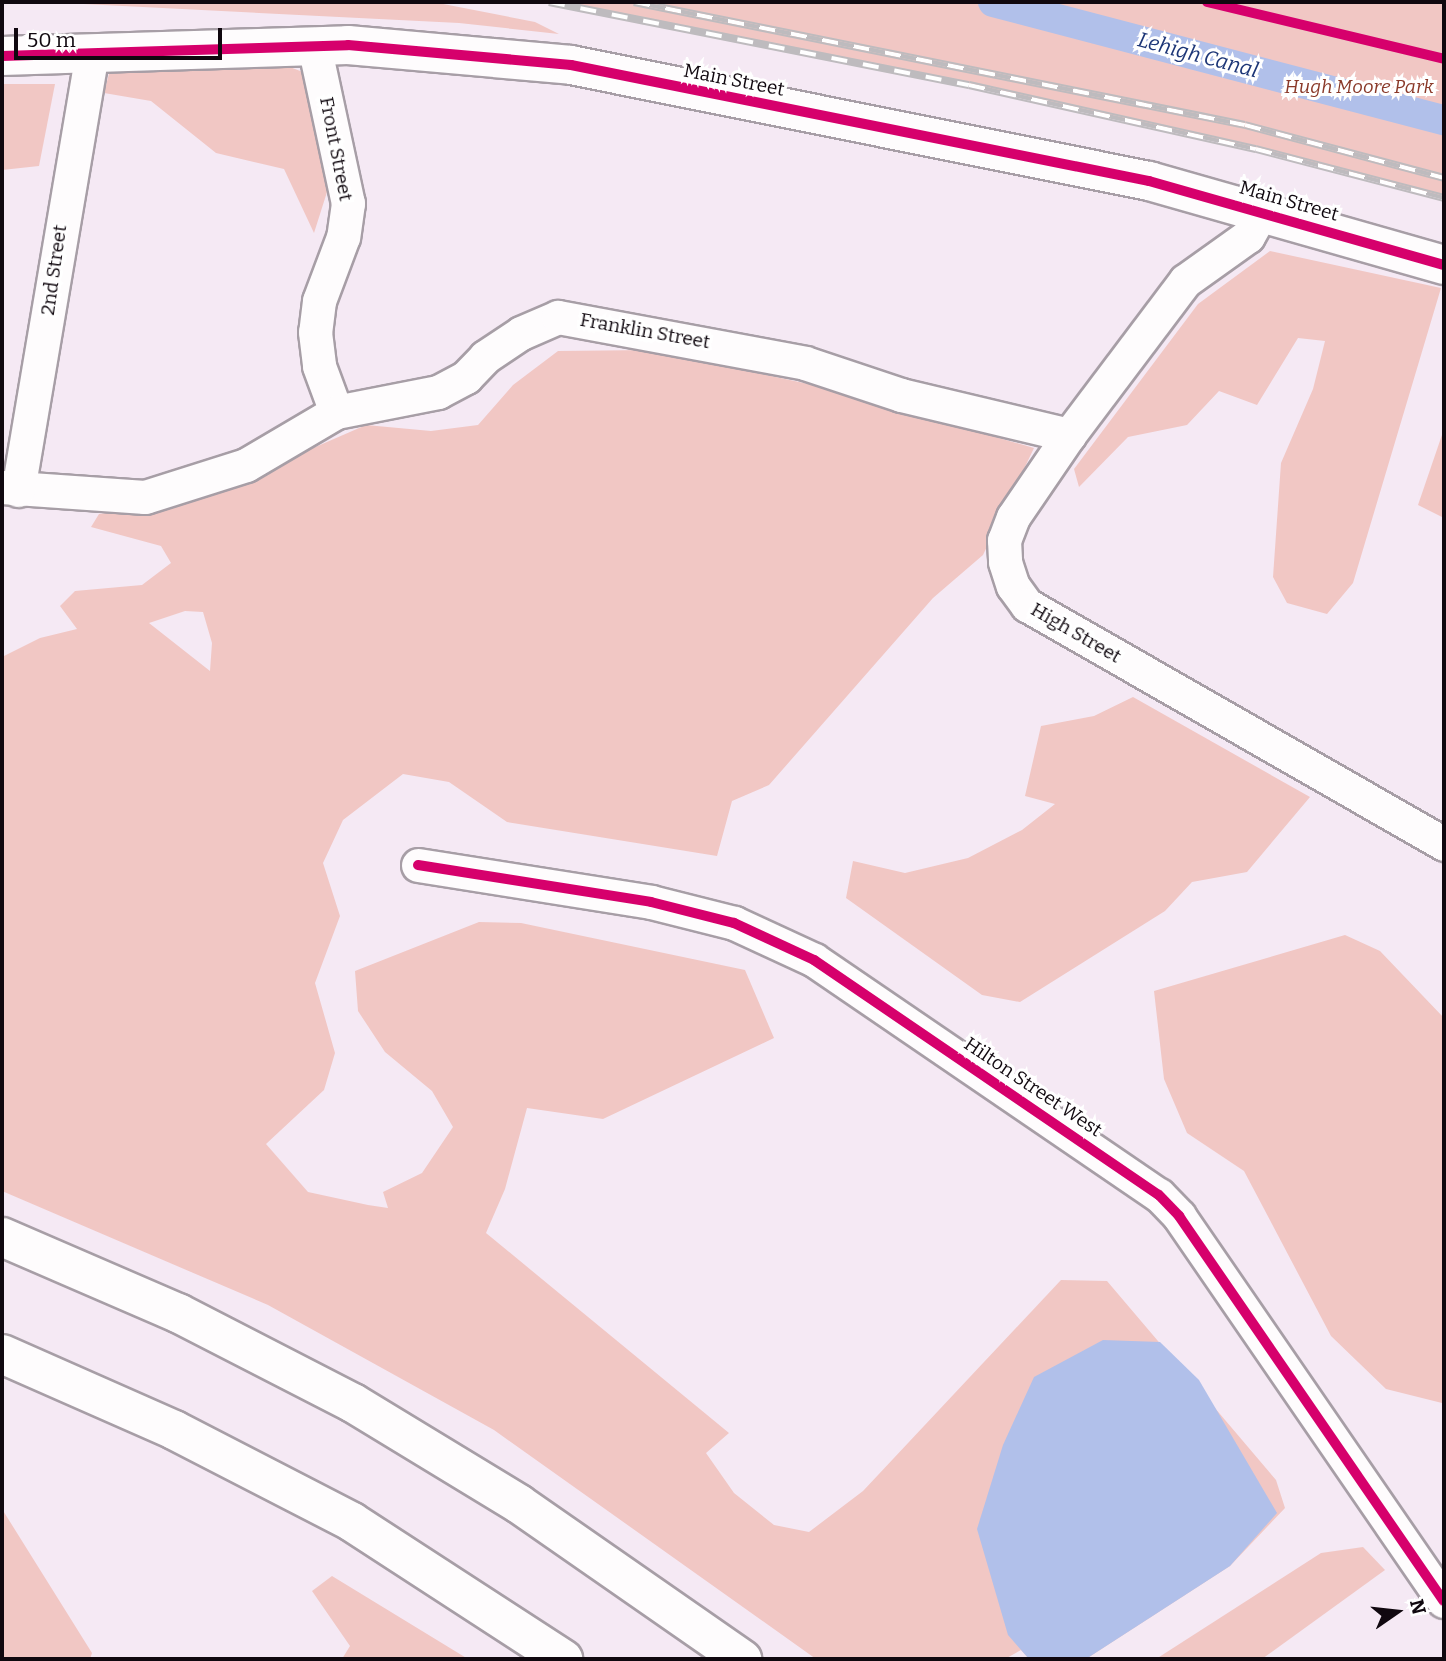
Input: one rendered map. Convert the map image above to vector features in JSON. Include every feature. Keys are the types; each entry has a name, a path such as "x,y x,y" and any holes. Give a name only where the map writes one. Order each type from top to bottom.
{"main road":[{"name":"Main Street","path":"2,57 92,51 314,46 571,65 1149,181 1444,265"},
{"path":"2,1237 178,1313 397,1429 594,1553 742,1659"},
{"path":"2,1354 174,1430 352,1522 563,1659"}],"street":[{"name":"Front Street","path":"314,46 348,203 343,237 319,301 315,332 319,366 336,412"},
{"name":"2nd Street","path":"10,489 92,51"},
{"name":"High Street","path":"1262,211 1239,245 1185,281 1069,435 1013,517 1004,540 1013,586 1027,605 1444,844"},
{"name":"Franklin Street","path":"10,489 145,497 246,466 336,412 438,392 466,377 485,356 521,334 558,317 805,363 901,395 1069,435"},
{"name":"Hilton Street West","path":"418,864 651,902 734,923 814,960 1159,1195 1179,1216 1444,1601"}],"green space":[{"path":"44,2 433,2 535,22 559,34 459,23"},
{"name":"Hugh Moore Park","path":"549,2 1444,2 1444,198 1256,149 969,85"},
{"path":"282,64 308,74 327,192 314,233 284,169 216,153 151,101 104,93 110,70"},
{"path":"2,84 55,84 39,166 2,170"},
{"path":"1270,251 1441,288 1353,583 1327,614 1287,603 1273,577 1281,463 1313,389 1325,341 1298,338 1257,405 1219,391 1187,425 1128,437 1079,487 1074,469 1198,304"},
{"path":"650,350 813,385 1034,448 983,555 933,598 769,785 732,801 717,856 507,822 449,782 403,774 343,820 323,863 340,916 315,983 335,1053 324,1090 266,1144 308,1192 368,1205 388,1208 383,1192 422,1173 453,1127 432,1091 385,1052 358,1011 355,971 479,922 521,923 745,970 774,1038 603,1119 527,1108 505,1189 486,1233 729,1433 706,1453 734,1493 774,1525 809,1532 863,1491 1061,1280 1107,1281 1276,1480 1285,1508 1230,1566 1086,1659 1029,1659 1021,1650 1005,1659 816,1659 494,1430 268,1305 2,1191 2,657 40,638 77,629 60,606 75,591 142,585 171,563 161,546 91,527 99,514 191,501 366,425 431,431 478,425 513,385 558,351","holes":["185,611 203,612 212,643 210,671 149,623"]},
{"path":"1444,429 1444,518 1418,505"},
{"path":"1133,697 1310,797 1247,872 1192,882 1165,911 1020,1002 982,995 846,898 853,861 905,873 968,858 1022,830 1055,804 1025,796 1041,726 1094,716"},
{"path":"1345,935 1380,951 1444,1018 1442,1403 1386,1389 1331,1336 1244,1171 1187,1133 1164,1079 1154,991"},
{"path":"2,1509 92,1653 90,1659 2,1659"},
{"path":"1363,1547 1385,1570 1262,1659 1156,1659 1321,1553"},
{"path":"332,1576 468,1659 342,1659 350,1646 312,1591"}],"water":[{"path":"1103,1340 1160,1342 1199,1380 1277,1513 1230,1566 1086,1659 1029,1659 1008,1635 977,1529 1003,1445 1034,1377"}],"waterway":[{"name":"Lehigh Canal","path":"993,2 1444,120"}],"railway":[{"path":"549,2 969,85 1256,149 1444,198"},
{"path":"634,2 1245,125 1444,178"}],"cycle path":[{"path":"1207,2 1444,59"},
{"path":"2,56 348,45 571,65 1149,181 1444,265"},
{"path":"418,865 651,902 734,923 814,960 1159,1195 1179,1216 1444,1601"}]}
